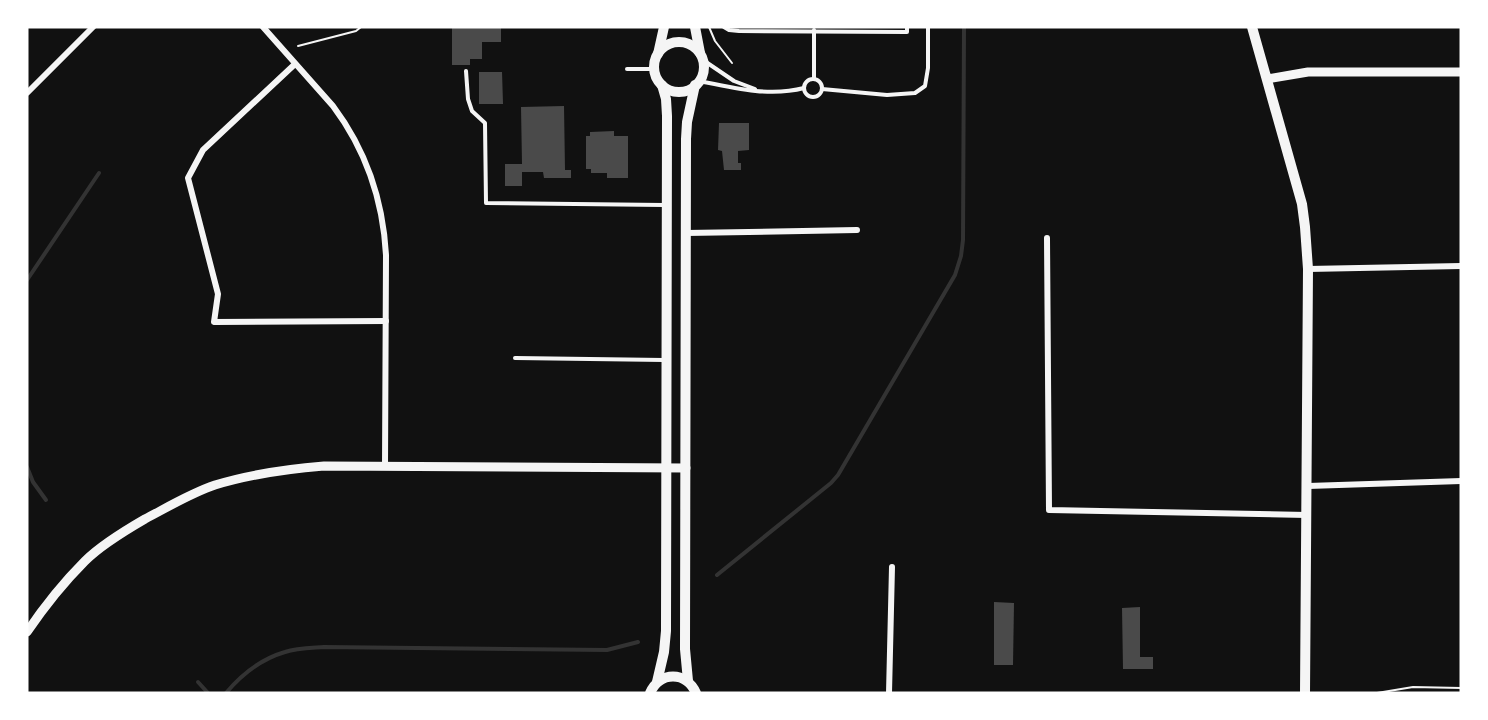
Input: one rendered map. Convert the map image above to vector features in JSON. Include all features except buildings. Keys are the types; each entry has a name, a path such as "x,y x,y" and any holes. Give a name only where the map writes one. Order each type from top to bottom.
{"main road":[{"path":"657,682 666,631 668,205 666,99 654,69 664,27"},
{"path":"688,681 685,649 686,139 687,122 697,83 702,75 695,27"},
{"path":"1252,27 1302,204 1305,227 1308,269 1305,693"},
{"path":"658,54 670,43 678,42 694,47 701,57"},
{"path":"662,85 675,91 682,91 697,83"},
{"path":"650,693 657,682 664,677 673,676 688,681 696,693"}],"street":[{"path":"27,93 93,27"},
{"path":"263,27 343,119 372,177 385,232 385,466"},
{"path":"295,64 202,150 188,178 218,294 214,322 386,321"},
{"path":"1267,79 1308,72 1461,72"},
{"path":"686,233 857,230"},
{"path":"1047,238 1050,510 1307,515"},
{"path":"1308,269 1461,266"},
{"path":"27,632 47,603 87,560 126,530 178,501 214,486 256,475 324,466 686,468"},
{"path":"1308,486 1461,481"},
{"path":"889,693 892,567"}],"lane":[{"path":"724,27 739,31 907,29"},
{"path":"822,89 887,95 915,93 925,86 928,68 928,27"},
{"path":"814,30 814,78"},
{"path":"701,57 734,81 761,91"},
{"path":"627,69 654,69"},
{"path":"466,71 468,99 472,111 485,123 486,203 668,205"},
{"path":"814,78 821,83 822,89 817,96 811,97 806,94 804,88 806,82 814,78"},
{"path":"697,83 761,91 789,92 804,88"},
{"path":"515,358 667,360"}],"path":[{"path":"298,46 356,31 361,27"},
{"path":"709,27 715,41 732,63"},
{"path":"1377,693 1413,687 1461,688"}],"waterway":[{"path":"717,575 838,475 955,275 963,240 964,27"},
{"path":"27,280 99,173"},
{"path":"27,467 33,482 46,500"},
{"path":"226,693 260,663 276,655 299,649 324,647 607,650 638,642"},
{"path":"198,682 208,693"}]}
